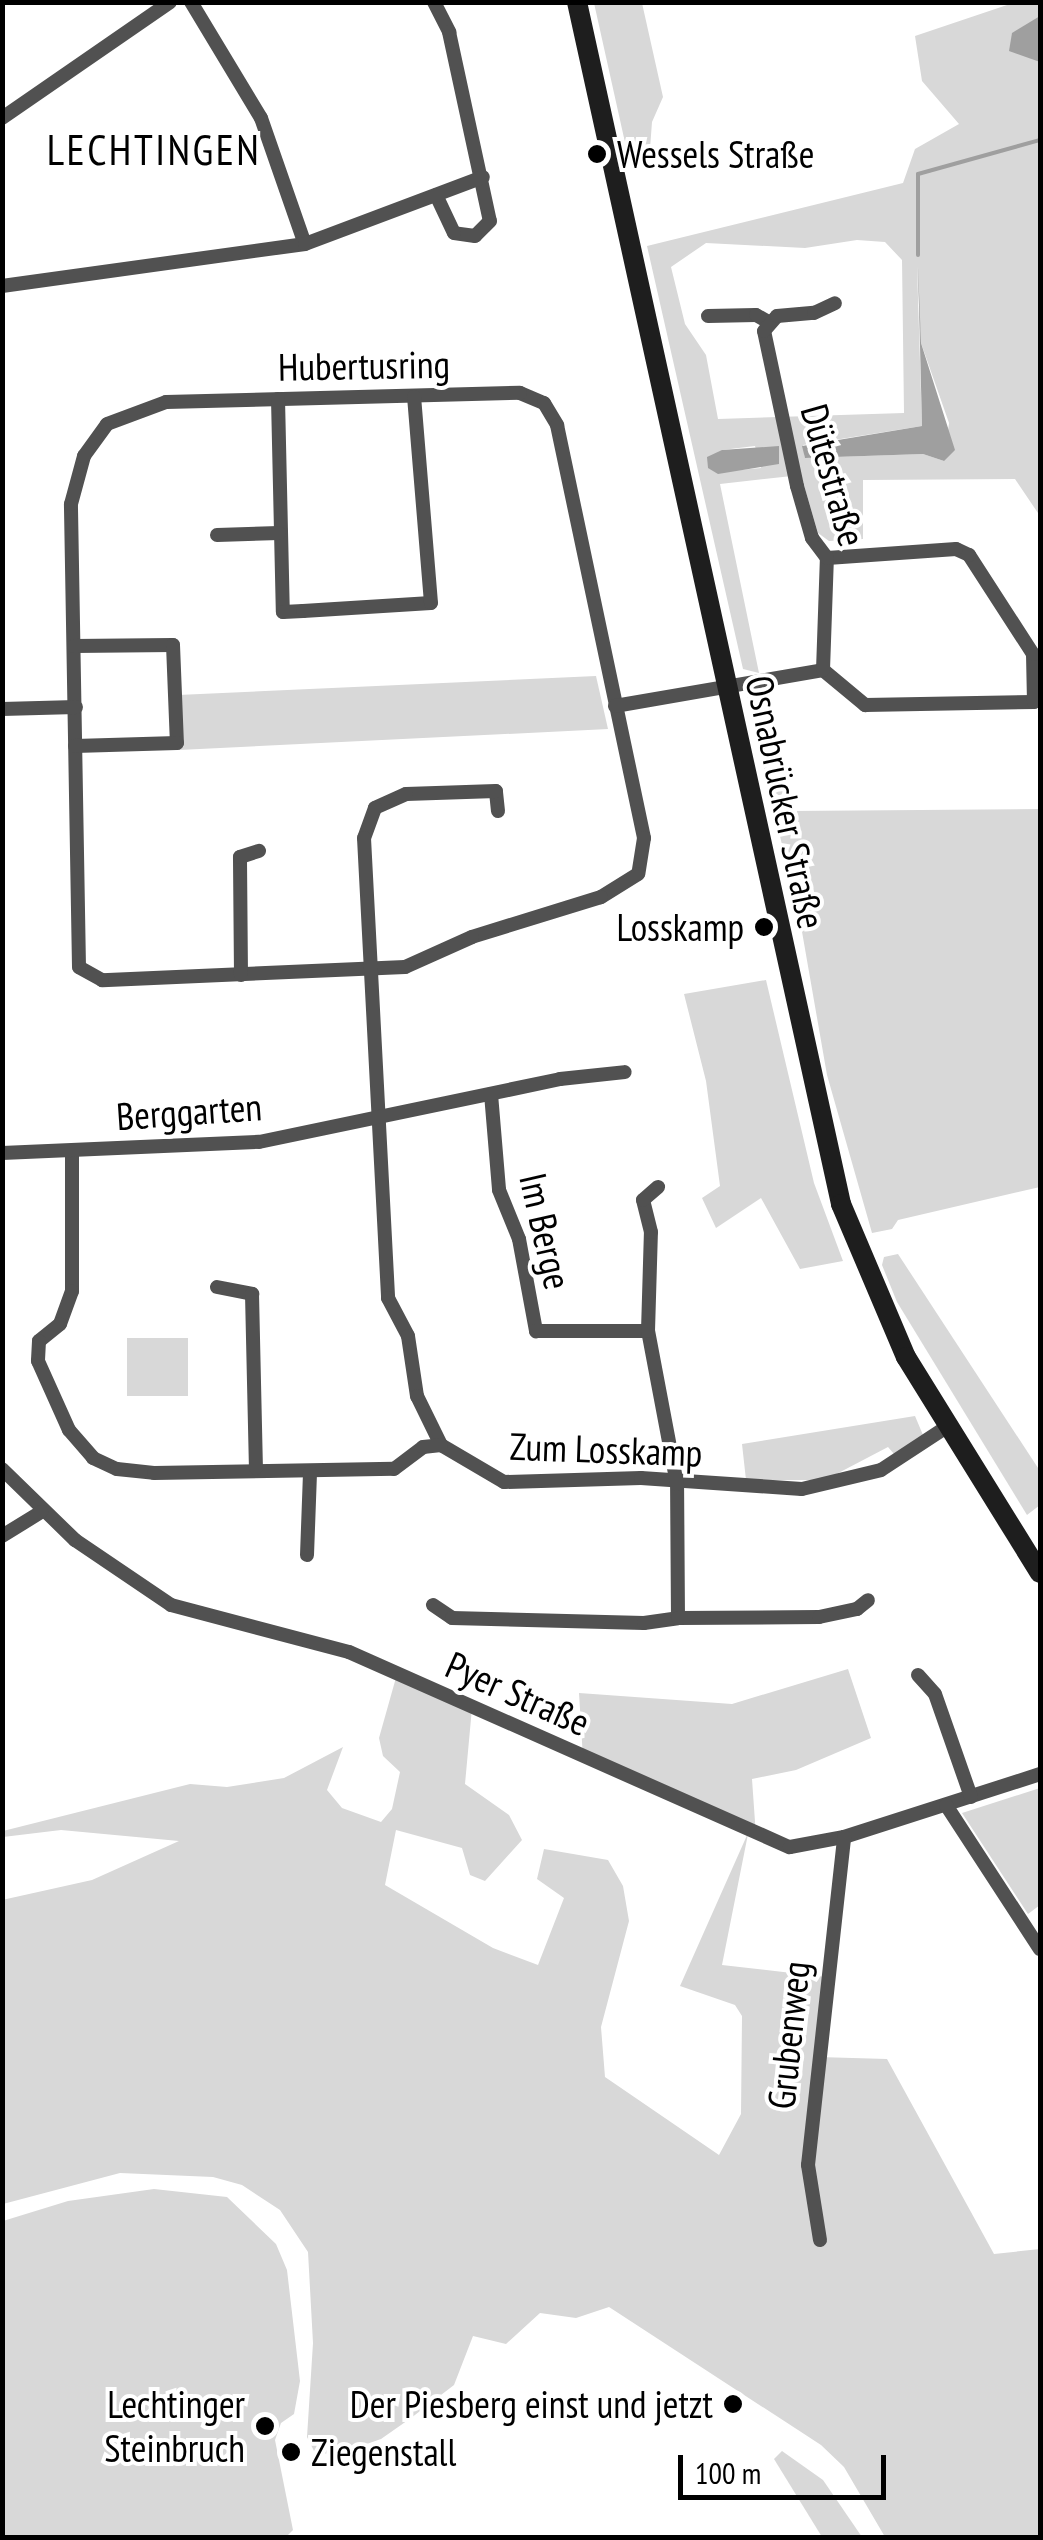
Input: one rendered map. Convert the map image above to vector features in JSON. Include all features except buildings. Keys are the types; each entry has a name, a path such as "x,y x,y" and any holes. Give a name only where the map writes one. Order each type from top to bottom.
{"street":[{"path":"2,118 170,2"},
{"path":"191,2 260,118 305,244"},
{"path":"434,2 449,32 484,177 490,221 475,236 454,233 436,196"},
{"name":"Osnabrücker Straße","path":"577,2 841,1204 870,1284 948,1426 1037,1560"},
{"path":"2,286 305,244 484,177"},
{"path":"708,316 756,315 767,321 835,302"},
{"name":"Dütestraße","path":"767,321 797,486 812,538 827,558 823,670"},
{"name":"Hubertusring","path":"520,393 544,403 557,426 644,838 638,874 600,897 472,937 405,968 368,973 102,980 79,967 71,504 84,456 107,424 166,402 414,397 520,393"},
{"path":"278,399 283,612 431,603 414,397"},
{"path":"218,535 279,533"},
{"path":"615,706 823,670 865,705 1037,704 1033,654 969,555 956,549 827,558"},
{"path":"74,646 173,645 177,743 75,746"},
{"path":"2,709 76,706"},
{"path":"72,1152 72,1292 60,1324 39,1341 38,1361 70,1430 93,1458 117,1470 394,1469 422,1447 440,1445 417,1396 408,1336 388,1298 368,973 364,838 375,808 406,794 496,791 498,811"},
{"path":"241,975 240,857 259,851"},
{"name":"Berggarten","path":"2,1153 258,1142 379,1114 625,1072"},
{"name":"Im Berge","path":"491,1094 499,1190 519,1239 536,1331 648,1331"},
{"path":"658,1187 643,1200 650,1232 648,1331 677,1484 678,1618"},
{"path":"217,1287 252,1294 256,1468"},
{"name":"Zum Losskamp","path":"440,1445 504,1482 830,1487 880,1470 948,1426"},
{"name":"Pyer Straße","path":"2,1470 42,1512 132,1582 202,1618 349,1652 790,1847 844,1837 1040,1774"},
{"path":"306,1555 310,1472"},
{"path":"2,1536 42,1512"},
{"path":"433,1605 452,1618 644,1623 678,1618 819,1616 857,1609 868,1600"},
{"path":"918,1674 935,1694 971,1797"},
{"path":"946,1805 1040,1950"},
{"name":"Grubenweg","path":"820,2240 808,2165 844,1837"}],"shaded area":[{"path":"594,3 642,3 663,97 652,122 649,162 630,165"},
{"path":"1013,3 1040,3 1040,516 1015,479 863,480 863,539 829,541 818,533 801,475 720,484 759,673 743,669 647,246 903,183 915,149 959,124 922,81 915,36","holes":["857,240 885,242 902,260 904,413 718,419 706,355 685,324 671,267 706,243 805,248","917,266 921,343 949,423 944,461 923,454 805,458 803,445 922,426","755,446 761,468 739,470 722,450"]},
{"path":"1040,16 1040,62 1009,51 1012,33"},
{"path":"918,266 921,343 955,450 944,461 923,454 805,458 802,446 922,426"},
{"path":"779,446 779,464 718,474 708,468 707,457 722,450"},
{"path":"596,676 608,729 179,750 178,695"},
{"path":"761,688 790,811 1040,809 1040,1187 898,1220 892,1229 872,1233 827,1075 801,926 747,695"},
{"path":"766,980 814,1183 843,1261 800,1269 761,1198 716,1228 702,1198 720,1186 706,1081 684,994"},
{"path":"898,1254 1040,1471 1040,1505 1027,1515 897,1302 882,1265 884,1257"},
{"path":"127,1338 188,1338 188,1396 127,1396"},
{"path":"915,1416 923,1435 894,1454 888,1447 825,1480 746,1480 742,1444"},
{"path":"848,1669 871,1738 796,1770 752,1779 756,1836 748,1834 722,1965 826,1977 818,2057 887,2059 994,2254 1040,2249 1040,2537 885,2537 844,2467 821,2445 609,2307 576,2318 540,2313 506,2344 473,2336 454,2385 411,2418 381,2439 338,2454 315,2453 307,2437 313,2343 308,2252 280,2210 242,2185 213,2177 120,2173 3,2204 2,1900 92,1880 179,1841 61,1830 3,1837 3,1831 190,1784 227,1787 284,1778 343,1747 327,1790 342,1808 381,1822 392,1809 400,1772 383,1756 379,1738 397,1674 472,1708 465,1784 509,1815 522,1840 485,1881 470,1875 462,1848 396,1830 385,1885 493,1948 538,1965 564,1898 537,1879 544,1849 608,1860 623,1886 629,1921 601,2027 605,2077 719,2155 741,2114 742,2016 735,2005 680,1986 748,1833 583,1758 579,1693 732,1704"},
{"path":"1040,1788 1040,1905 1028,1914 962,1813"},
{"path":"154,2189 227,2197 276,2244 287,2270 300,2381 294,2414 281,2423 275,2440 293,2530 285,2538 3,2537 3,2221 68,2201"},
{"path":"782,2451 823,2480 862,2537 822,2537 774,2459"}],"waterway":[{"path":"918,255 918,174 1040,140"}],"place":[{"name":"Wessels Straße","path":"597,154"},
{"name":"Losskamp","path":"764,927"},
{"name":"Der Piesberg einst und jetzt","path":"733,2404"},
{"name":"Lechtinger Steinbruch","path":"265,2426"},
{"name":"Ziegenstall","path":"291,2452"}],"district":[{"name":"LECHTINGEN","path":"154,150"}]}
